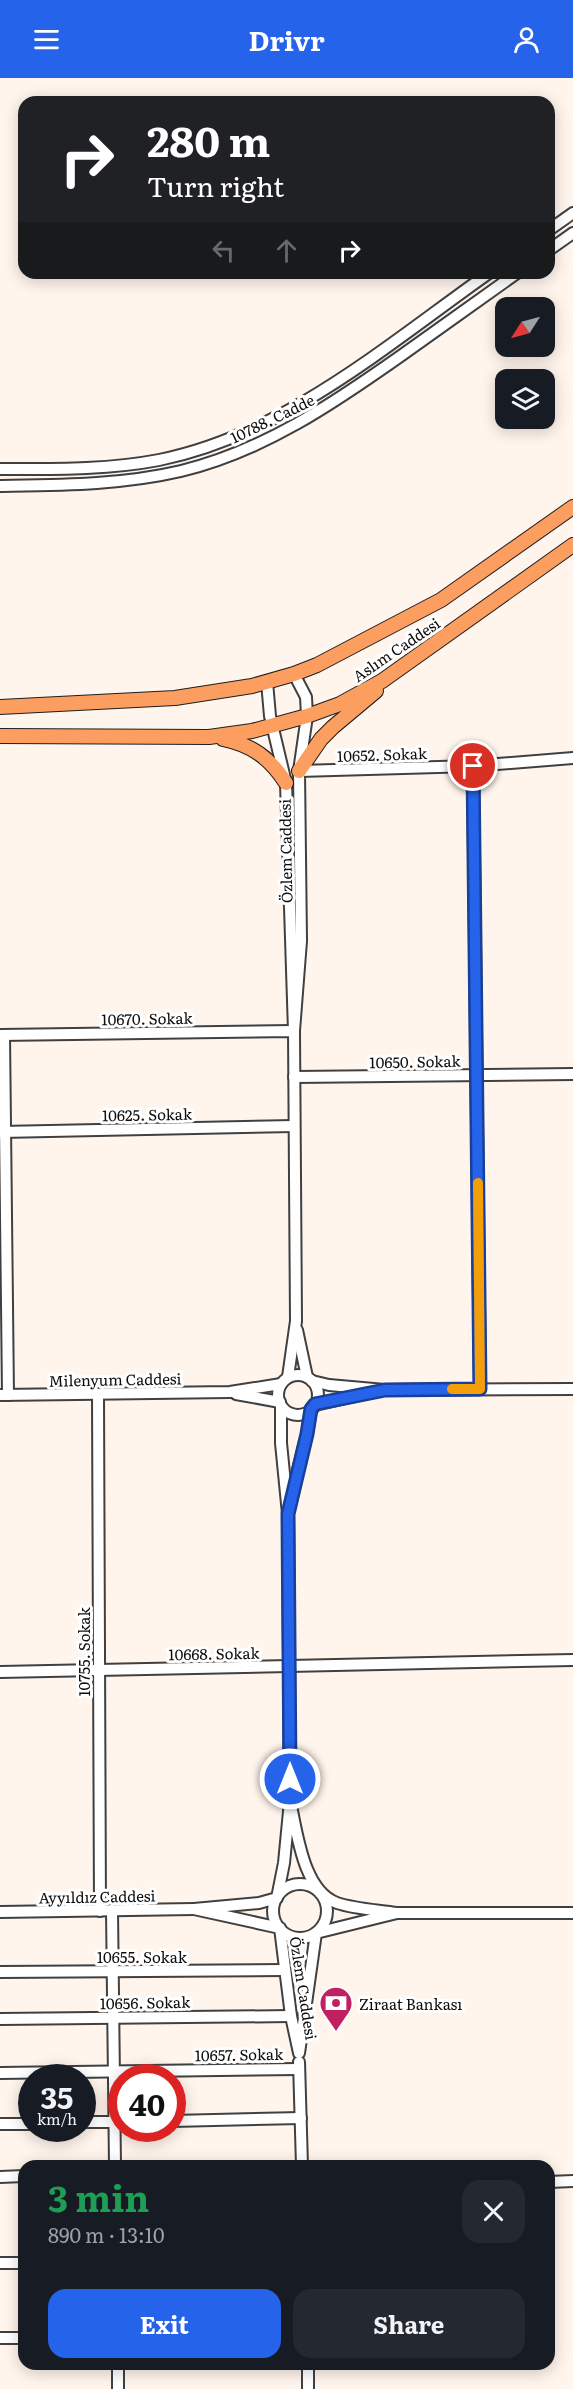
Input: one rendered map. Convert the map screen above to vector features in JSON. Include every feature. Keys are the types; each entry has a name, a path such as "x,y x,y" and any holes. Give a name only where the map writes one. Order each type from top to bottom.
{"main road":[{"name":"Aslım Caddesi","path":"0,707 175,698 267,682 294,674 317,665 441,600 573,507"},
{"name":"Aslım Caddesi","path":"0,736 209,737 272,726 307,716 355,696 398,670 573,545"},
{"path":"299,771 321,739 398,670"},
{"path":"209,737 232,741 259,752 274,765 286,783"}],"street":[{"path":"555,226 573,213"},
{"path":"555,246 573,233"},
{"name":"10788. Cadde","path":"0,469 135,464 180,455 226,440 270,421 308,400 480,279"},
{"name":"10788. Cadde","path":"0,486 126,481 183,470 244,449 301,422 335,402 509,279"},
{"name":"Özlem Caddesi","path":"294,674 306,696 307,716 299,771 301,941 294,1031"},
{"name":"Özlem Caddesi","path":"267,682 268,705 286,783 294,1031 296,1321 285,1380"},
{"name":"10652. Sokak","path":"299,771 473,766 573,758"},
{"path":"473,766 480,1389"},
{"name":"10670. Sokak","path":"2,1035 294,1031"},
{"path":"2,1035 4,1395"},
{"name":"10650. Sokak","path":"294,1077 573,1074"},
{"name":"10625. Sokak","path":"3,1132 294,1126"},
{"name":"Özlem Caddesi","path":"296,1321 309,1379"},
{"path":"230,1392 301,1375 329,1385 385,1390 573,1389"},
{"path":"288,1514 317,1392 309,1379"},
{"path":"285,1380 278,1393 281,1404 281,1443 288,1514 290,1801 284,1863 273,1914 280,1928 293,1937 309,1937 316,1933 397,1912"},
{"path":"230,1392 281,1404 292,1414 299,1414 313,1407 385,1390"},
{"name":"Milenyum Caddesi","path":"4,1395 230,1392"},
{"name":"10755. Sokak","path":"98,1394 100,1911"},
{"name":"10668. Sokak","path":"0,1672 573,1660"},
{"path":"290,1801 305,1861 326,1905 325,1921 316,1933"},
{"path":"277,1898 281,1892 296,1885 311,1887 336,1903 397,1912 573,1913"},
{"name":"Ayyıldız Caddesi","path":"0,1912 194,1909 259,1903 277,1898"},
{"name":"Ayyıldız Caddesi","path":"194,1909 280,1928"},
{"path":"112,1910 114,2064"},
{"name":"Özlem Caddesi","path":"280,1928 284,1970 299,2053"},
{"name":"Özlem Caddesi","path":"302,2160 299,2053 316,1933"},
{"name":"10655. Sokak","path":"0,1972 284,1970"},
{"name":"10656. Sokak","path":"0,2019 291,2016"},
{"name":"10657. Sokak","path":"186,2070 299,2069"},
{"name":"10657. Sokak","path":"0,2073 108,2071"},
{"path":"186,2121 301,2118"},
{"path":"0,2124 18,2124"},
{"path":"115,2160 117,2142"},
{"path":"0,2177 18,2176"},
{"path":"555,2182 573,2181"},
{"path":"0,2263 18,2263"},
{"path":"0,2338 18,2338"},
{"path":"118,2370 118,2389"},
{"path":"308,2370 308,2389"}],"slow traffic":[{"path":"452,1389 480,1389 478,1183"}],"place":[{"name":"Ziraat Bankası","path":"336,2032"}],"route":[{"path":"290,1779 288,1514 311,1409 315,1404 385,1390 480,1389 473,766"}]}
